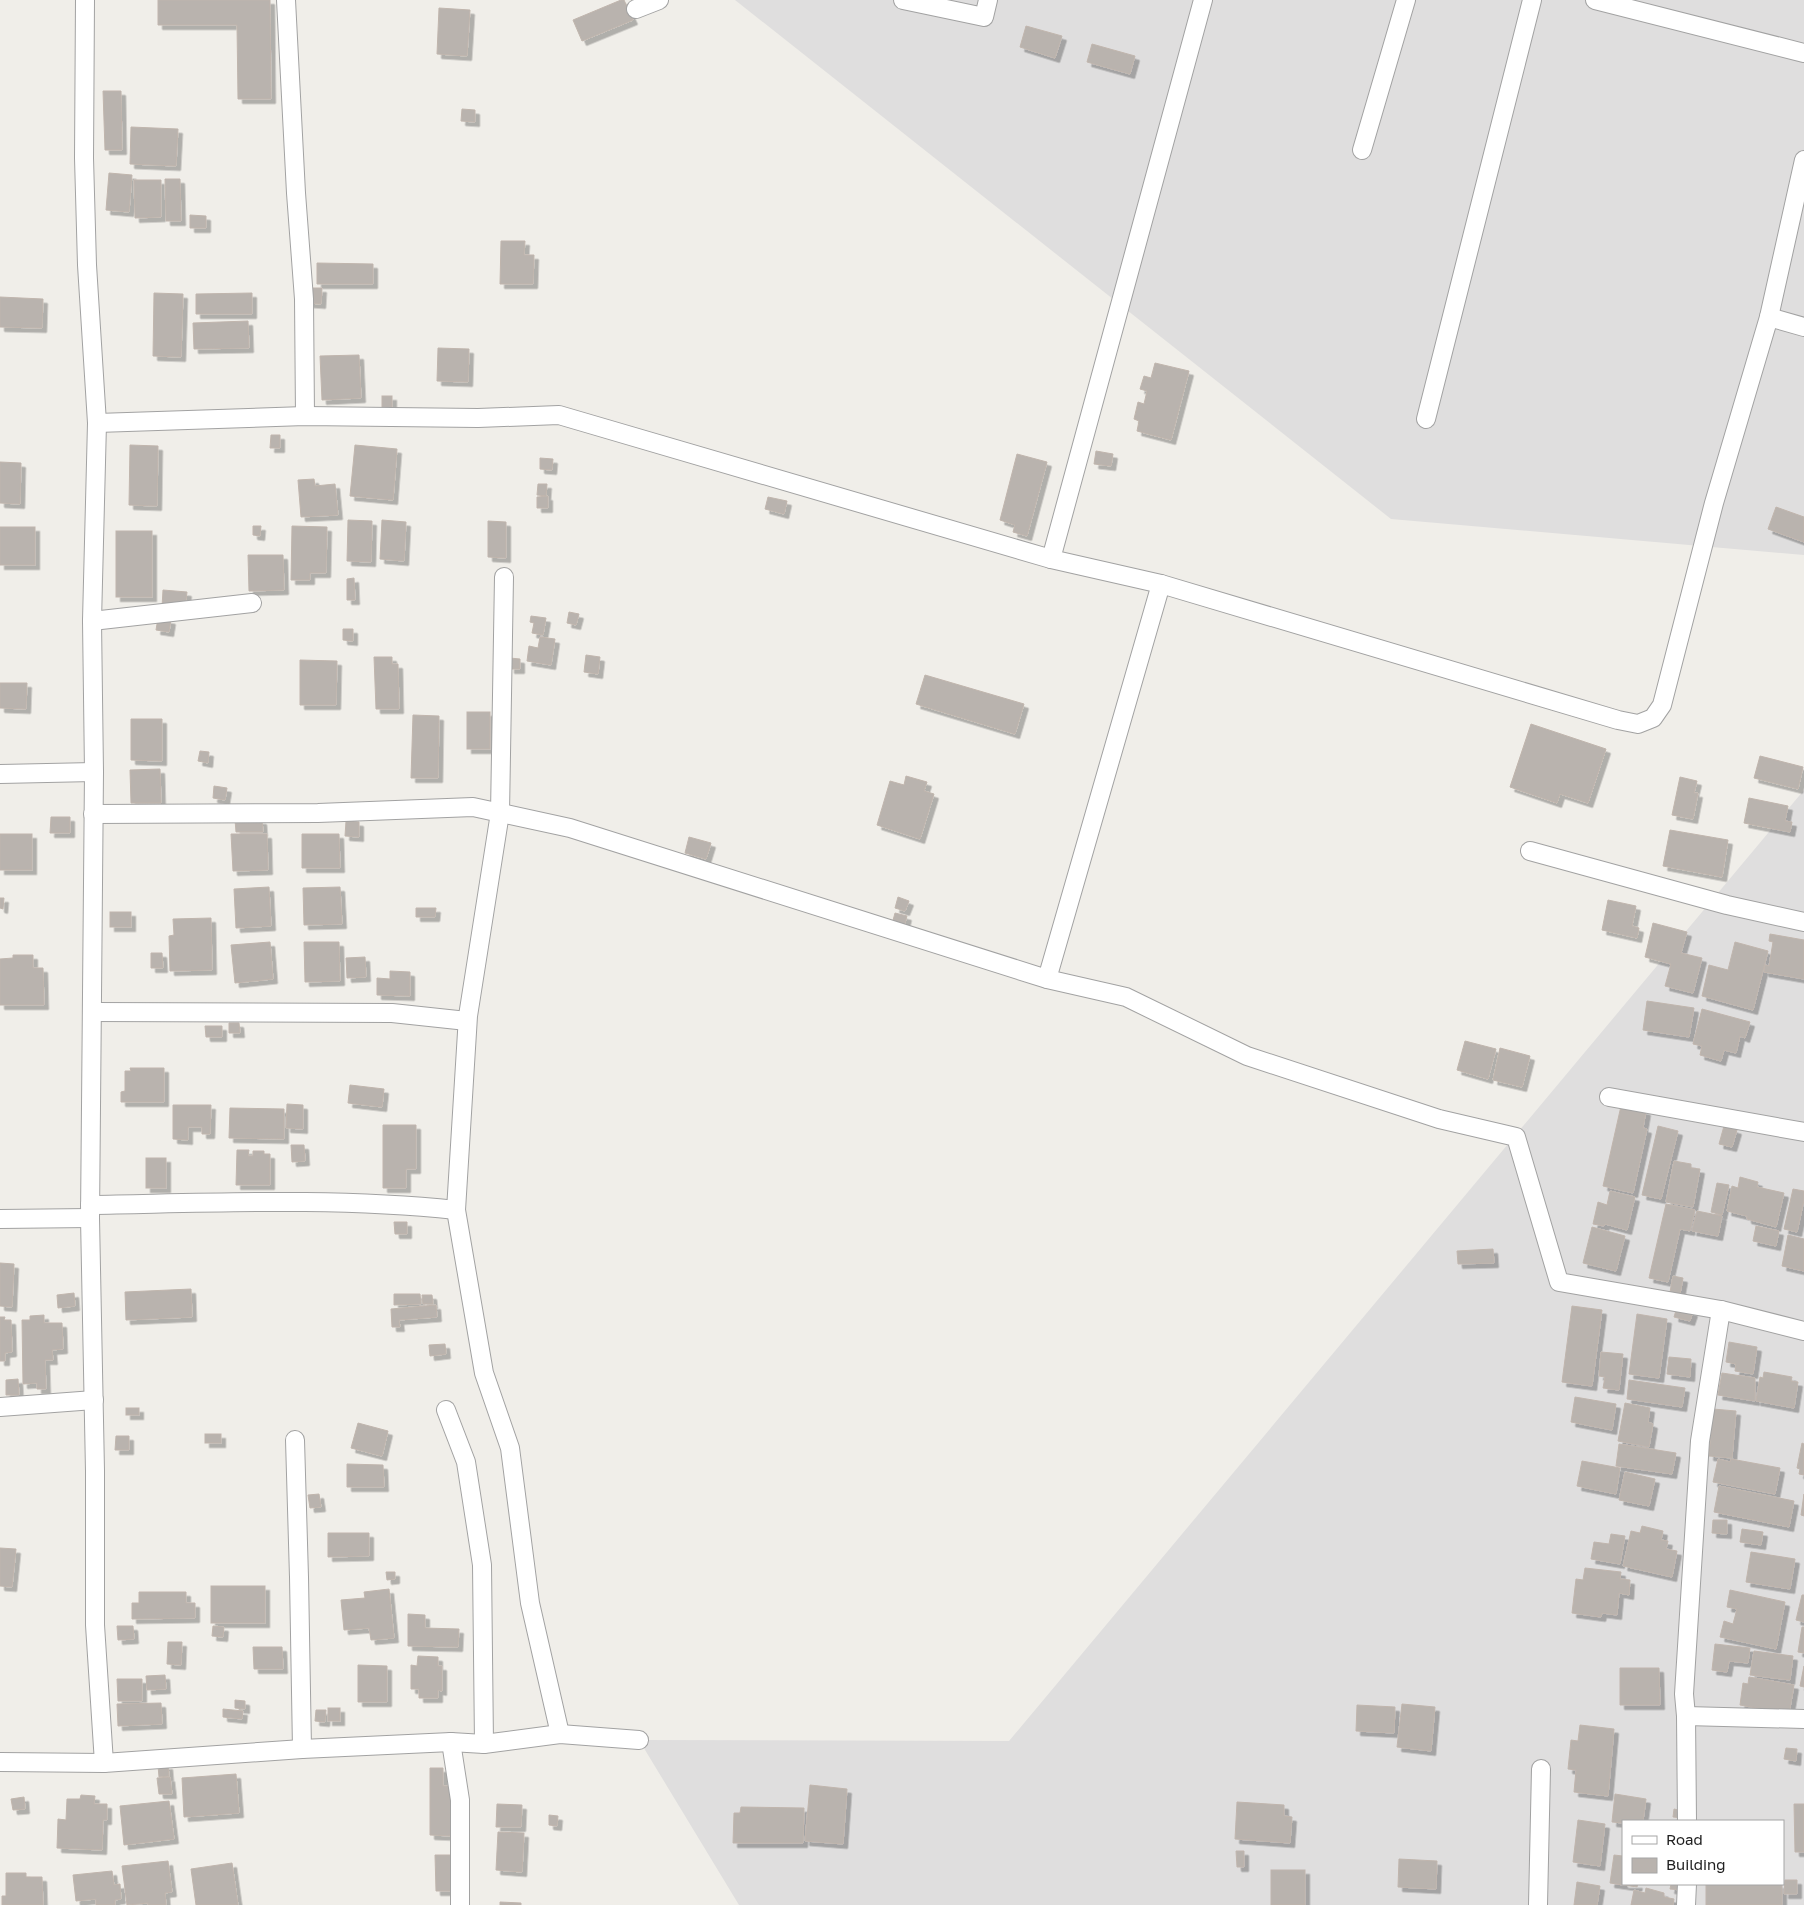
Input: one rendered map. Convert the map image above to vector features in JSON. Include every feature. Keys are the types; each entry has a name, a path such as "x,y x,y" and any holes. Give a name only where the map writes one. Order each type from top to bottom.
{"street":[{"path":"85,0 84,158 87,265 97,423 92,621 94,814 90,1212 94,1400 95,1625 104,1763"},
{"path":"286,0 296,193 304,299 305,416"},
{"path":"636,9 659,0"},
{"path":"903,0 984,17 988,0"},
{"path":"1051,559 1203,0"},
{"path":"1362,150 1406,0"},
{"path":"1426,419 1532,0"},
{"path":"1595,0 1804,53"},
{"path":"97,423 305,416 478,418 559,415 1051,559 1161,584 1618,720 1638,724 1653,718 1662,705 1714,504 1769,317 1804,160"},
{"path":"1769,317 1804,327"},
{"path":"504,577 500,813 468,1021 456,1210 484,1373 510,1448 530,1602 560,1734"},
{"path":"1047,980 1161,584"},
{"path":"92,621 252,603"},
{"path":"0,774 94,772"},
{"path":"94,814 318,814 473,807 570,828 1047,980 1126,997 1247,1056 1439,1119 1516,1138 1559,1282 1721,1310 1804,1331"},
{"path":"1530,851 1727,905 1804,922"},
{"path":"92,1012 392,1013 468,1021"},
{"path":"1609,1096 1804,1132"},
{"path":"0,1219 256,1202 399,1204 456,1210"},
{"path":"1687,1820 1684,1694 1700,1441 1721,1310"},
{"path":"0,1407 94,1400"},
{"path":"446,1410 466,1462 482,1565 484,1744"},
{"path":"294,1440 302,1749"},
{"path":"1686,1716 1804,1719"},
{"path":"0,1762 104,1763 302,1749 451,1742 484,1744 560,1734 639,1740"},
{"path":"451,1742 460,1800 460,1905"},
{"path":"1538,1905 1541,1769"},
{"path":"1686,1905 1688,1885"}],"shaded area":[{"path":"735,0 1804,0 1804,555 1391,519"},
{"path":"1804,790 1804,1905 739,1905 639,1740 1009,1741"}],"building":[{"path":"158,0 270,0 271,99 238,99 237,25 158,25"},
{"path":"624,0 633,20 582,41 573,20"},
{"path":"439,8 470,10 467,56 437,54"},
{"path":"1026,26 1062,36 1055,58 1020,47"},
{"path":"1092,44 1135,56 1130,74 1087,62"},
{"path":"103,91 121,91 122,150 105,150"},
{"path":"462,109 475,110 475,122 461,121"},
{"path":"131,127 178,129 176,166 130,164"},
{"path":"109,173 132,175 129,212 106,210"},
{"path":"165,179 180,179 181,221 166,221"},
{"path":"134,180 161,180 161,217 135,218"},
{"path":"190,215 206,216 206,228 190,228"},
{"path":"501,241 525,241 524,255 534,255 533,284 500,284"},
{"path":"317,263 373,264 373,284 317,284"},
{"path":"308,288 322,288 321,304 308,303"},
{"path":"154,293 183,294 181,357 153,356"},
{"path":"252,293 252,314 196,314 196,294"},
{"path":"0,297 43,299 42,328 0,327"},
{"path":"248,321 249,348 194,349 193,323"},
{"path":"438,348 469,349 468,382 437,381"},
{"path":"359,355 361,398 322,400 320,356"},
{"path":"1155,363 1189,371 1171,440 1137,431 1139,421 1134,419 1138,402 1144,404 1147,391 1140,389 1144,376 1151,378"},
{"path":"382,396 392,396 392,409 382,409"},
{"path":"271,435 280,435 280,448 270,448"},
{"path":"130,445 158,446 157,506 129,505"},
{"path":"355,445 397,449 393,500 350,496"},
{"path":"1096,451 1113,454 1111,466 1094,464"},
{"path":"1017,454 1047,462 1027,536 1013,532 1015,525 1000,520"},
{"path":"540,458 553,459 552,470 540,469"},
{"path":"0,462 21,463 20,504 0,503"},
{"path":"314,479 315,486 335,484 338,515 301,517 298,480"},
{"path":"538,484 547,484 546,496 537,495"},
{"path":"548,496 548,508 537,508 537,497"},
{"path":"768,497 787,501 784,514 765,509"},
{"path":"1776,507 1804,517 1804,542 1768,529"},
{"path":"348,520 372,521 371,562 347,561"},
{"path":"382,520 406,522 404,561 380,559"},
{"path":"488,521 506,522 506,558 488,557"},
{"path":"253,526 261,526 260,536 253,535"},
{"path":"292,526 327,527 326,573 310,573 310,580 291,580"},
{"path":"0,527 35,527 35,565 0,565"},
{"path":"116,531 152,531 152,597 116,597"},
{"path":"248,555 283,555 284,590 249,591"},
{"path":"354,578 355,600 347,600 347,579"},
{"path":"163,590 187,592 185,609 162,607"},
{"path":"569,612 579,614 576,625 567,623"},
{"path":"531,616 546,618 543,635 532,633 534,623 530,622"},
{"path":"158,618 171,620 169,632 156,630"},
{"path":"343,629 353,629 353,641 343,640"},
{"path":"540,637 555,639 551,665 527,661 529,646 538,648"},
{"path":"586,655 600,657 598,674 584,672"},
{"path":"374,657 392,657 392,664 398,664 399,709 376,709"},
{"path":"510,658 520,659 520,669 510,669"},
{"path":"300,660 337,661 336,705 300,705"},
{"path":"925,675 1024,704 1015,734 916,704"},
{"path":"0,683 27,683 26,709 0,708"},
{"path":"467,712 490,712 490,749 467,749"},
{"path":"413,715 439,716 438,778 411,778"},
{"path":"131,719 162,719 162,761 131,760"},
{"path":"1531,724 1606,749 1588,803 1560,794 1557,803 1510,787"},
{"path":"200,751 209,752 208,763 198,761"},
{"path":"1760,756 1803,767 1798,789 1754,778"},
{"path":"160,769 161,803 131,803 130,770"},
{"path":"906,776 927,782 924,791 934,794 920,839 877,825 890,781 904,785"},
{"path":"1680,777 1697,781 1694,793 1698,793 1693,819 1672,815"},
{"path":"214,786 227,788 225,800 213,798"},
{"path":"1749,798 1788,806 1785,821 1792,822 1790,832 1744,823"},
{"path":"51,817 70,817 70,833 50,833"},
{"path":"235,820 262,820 263,832 236,832"},
{"path":"346,821 359,822 359,837 345,836"},
{"path":"1670,830 1728,840 1722,877 1663,866"},
{"path":"0,834 32,834 32,870 0,870"},
{"path":"231,834 267,834 268,870 233,871"},
{"path":"302,834 339,834 340,868 302,868"},
{"path":"689,837 711,843 706,859 685,853"},
{"path":"269,887 271,926 236,928 234,889"},
{"path":"340,887 342,924 304,925 303,888"},
{"path":"898,897 909,901 905,911 895,908"},
{"path":"0,898 4,898 3,909 0,908"},
{"path":"1608,900 1636,906 1632,926 1639,928 1637,938 1602,930"},
{"path":"416,908 436,908 435,917 416,917"},
{"path":"110,912 131,912 131,927 110,927"},
{"path":"895,913 907,916 904,927 892,924"},
{"path":"211,918 212,970 170,971 169,936 174,935 173,919"},
{"path":"1653,923 1687,932 1681,953 1702,958 1693,993 1665,986 1671,964 1645,957"},
{"path":"1770,934 1804,940 1804,979 1764,972 1765,965 1769,966 1773,942 1769,941"},
{"path":"270,942 273,979 235,983 231,945"},
{"path":"304,942 339,942 340,981 305,982"},
{"path":"1735,942 1768,951 1753,1010 1702,996 1709,965 1728,970"},
{"path":"151,953 162,953 163,968 151,968"},
{"path":"13,955 33,955 33,968 43,968 44,1005 0,1005 0,959 13,958"},
{"path":"365,957 366,977 347,978 346,958"},
{"path":"390,971 410,972 410,996 377,995 377,978 390,979"},
{"path":"1647,1001 1694,1008 1689,1037 1643,1030"},
{"path":"1702,1009 1750,1022 1745,1038 1740,1036 1736,1053 1724,1050 1721,1061 1700,1055 1702,1046 1693,1044"},
{"path":"229,1023 239,1023 240,1033 229,1033"},
{"path":"205,1026 222,1026 222,1037 206,1037"},
{"path":"1465,1041 1496,1049 1488,1079 1457,1070"},
{"path":"1500,1048 1530,1056 1522,1087 1493,1080"},
{"path":"130,1068 164,1068 164,1102 121,1102 121,1092 125,1091 125,1071 131,1071"},
{"path":"350,1085 384,1089 382,1107 348,1103"},
{"path":"287,1104 303,1105 303,1129 286,1128"},
{"path":"173,1105 211,1105 210,1134 202,1134 202,1127 188,1127 188,1140 173,1139"},
{"path":"1621,1106 1646,1111 1643,1128 1647,1129 1633,1193 1603,1186"},
{"path":"230,1108 284,1109 284,1139 229,1138"},
{"path":"383,1125 416,1125 416,1169 406,1169 406,1188 383,1188"},
{"path":"1658,1126 1678,1131 1661,1199 1642,1195"},
{"path":"1724,1126 1737,1130 1732,1147 1719,1144"},
{"path":"291,1145 304,1145 305,1161 292,1162"},
{"path":"237,1150 249,1150 248,1156 253,1156 253,1151 264,1151 264,1154 270,1154 270,1185 236,1185"},
{"path":"146,1158 166,1158 166,1188 146,1188"},
{"path":"1674,1161 1691,1164 1691,1168 1700,1169 1693,1207 1666,1202"},
{"path":"1740,1177 1758,1182 1757,1187 1784,1193 1776,1227 1727,1211 1732,1186 1738,1188"},
{"path":"1717,1183 1729,1185 1722,1215 1711,1212"},
{"path":"1793,1189 1804,1191 1804,1200 1797,1232 1784,1229"},
{"path":"1610,1191 1635,1197 1627,1230 1605,1224 1604,1226 1593,1224 1598,1202 1607,1205"},
{"path":"1666,1204 1695,1210 1690,1231 1680,1229 1668,1282 1649,1278"},
{"path":"1697,1211 1722,1216 1718,1236 1692,1231"},
{"path":"394,1222 407,1222 407,1234 395,1234"},
{"path":"1756,1226 1779,1231 1776,1246 1753,1241"},
{"path":"1592,1227 1625,1236 1616,1271 1583,1263"},
{"path":"1788,1235 1804,1239 1804,1271 1782,1266"},
{"path":"1493,1249 1494,1263 1458,1264 1457,1251"},
{"path":"0,1263 14,1264 12,1307 0,1306"},
{"path":"1673,1276 1683,1278 1680,1294 1670,1292"},
{"path":"191,1289 192,1317 126,1320 125,1292"},
{"path":"74,1293 75,1306 58,1308 57,1295"},
{"path":"394,1294 420,1294 421,1304 394,1305"},
{"path":"422,1295 432,1295 433,1304 423,1304"},
{"path":"436,1305 437,1317 399,1320 400,1327 392,1327 391,1309"},
{"path":"1572,1306 1602,1310 1592,1386 1562,1382"},
{"path":"1677,1307 1693,1312 1690,1321 1674,1317"},
{"path":"1637,1314 1667,1319 1659,1378 1629,1374"},
{"path":"44,1315 44,1323 62,1323 63,1349 52,1350 53,1360 45,1360 46,1389 37,1389 37,1383 23,1384 22,1320 30,1320 30,1316"},
{"path":"0,1317 5,1317 4,1320 11,1320 12,1352 5,1353 5,1361 0,1361"},
{"path":"1729,1342 1757,1347 1753,1374 1735,1371 1736,1364 1726,1362"},
{"path":"445,1344 446,1354 430,1356 429,1345"},
{"path":"1601,1352 1623,1354 1619,1390 1603,1388 1605,1377 1599,1376"},
{"path":"1669,1357 1691,1359 1690,1377 1667,1374"},
{"path":"1764,1372 1792,1377 1791,1381 1798,1382 1794,1408 1756,1401 1760,1377 1763,1378"},
{"path":"1722,1373 1755,1378 1755,1401 1718,1395"},
{"path":"18,1379 19,1395 6,1395 6,1380"},
{"path":"1629,1380 1685,1388 1682,1407 1627,1399"},
{"path":"1575,1397 1616,1404 1612,1430 1571,1422"},
{"path":"1625,1403 1650,1408 1648,1422 1653,1424 1649,1447 1618,1441"},
{"path":"126,1408 139,1408 139,1415 126,1415"},
{"path":"1713,1409 1736,1411 1732,1458 1709,1456"},
{"path":"358,1423 388,1431 382,1456 351,1448"},
{"path":"205,1434 221,1434 221,1443 205,1443"},
{"path":"116,1436 129,1436 129,1450 115,1450"},
{"path":"1802,1443 1804,1444 1804,1475 1799,1474 1800,1469 1797,1468"},
{"path":"1619,1444 1676,1453 1672,1474 1616,1466"},
{"path":"1718,1459 1730,1462 1731,1459 1780,1468 1775,1494 1713,1482"},
{"path":"1582,1461 1620,1468 1616,1494 1577,1486"},
{"path":"347,1464 383,1465 384,1487 347,1487"},
{"path":"1625,1472 1655,1479 1649,1506 1619,1500"},
{"path":"1719,1486 1794,1501 1789,1527 1714,1512"},
{"path":"319,1494 321,1507 310,1508 308,1495"},
{"path":"1804,1494 1804,1516 1801,1515"},
{"path":"1713,1520 1727,1520 1727,1534 1712,1533"},
{"path":"1642,1526 1663,1531 1661,1540 1668,1541 1666,1549 1677,1551 1672,1577 1623,1566 1631,1531 1640,1533"},
{"path":"1742,1529 1763,1532 1761,1545 1740,1542"},
{"path":"328,1533 369,1533 369,1556 328,1557"},
{"path":"1611,1534 1625,1536 1620,1564 1591,1559 1594,1542 1609,1544"},
{"path":"0,1548 16,1549 12,1587 0,1586"},
{"path":"1751,1552 1795,1559 1790,1589 1746,1582"},
{"path":"1585,1568 1621,1572 1620,1579 1630,1580 1629,1595 1619,1593 1617,1615 1602,1613 1601,1617 1572,1613 1576,1579 1583,1580"},
{"path":"386,1572 395,1572 395,1579 387,1580"},
{"path":"211,1586 265,1586 265,1623 211,1623"},
{"path":"389,1589 394,1638 371,1640 369,1628 344,1630 341,1600 365,1598 364,1592"},
{"path":"1730,1590 1785,1602 1776,1649 1720,1637 1724,1621 1733,1624 1737,1609 1727,1607"},
{"path":"139,1592 186,1592 186,1603 195,1603 195,1618 132,1619 132,1603 139,1603"},
{"path":"1802,1595 1804,1595 1804,1622 1796,1620"},
{"path":"408,1614 425,1615 425,1628 459,1629 458,1647 408,1646"},
{"path":"117,1626 133,1626 134,1639 118,1640"},
{"path":"213,1626 224,1627 223,1637 212,1636"},
{"path":"1802,1627 1804,1627 1804,1653 1798,1652"},
{"path":"168,1642 182,1642 181,1665 167,1664"},
{"path":"1715,1644 1750,1648 1748,1663 1729,1661 1727,1672 1712,1670"},
{"path":"253,1647 282,1647 283,1669 254,1669"},
{"path":"1754,1651 1793,1656 1790,1680 1750,1675"},
{"path":"418,1656 438,1657 438,1666 442,1666 442,1691 438,1690 438,1698 419,1698 419,1689 411,1689 411,1665 417,1666"},
{"path":"358,1665 387,1666 387,1702 358,1702"},
{"path":"1804,1666 1804,1687 1800,1686"},
{"path":"1620,1668 1659,1668 1660,1705 1620,1705"},
{"path":"165,1675 166,1689 147,1690 146,1676"},
{"path":"1749,1677 1794,1685 1789,1714 1740,1705 1743,1683 1748,1684"},
{"path":"117,1679 142,1679 142,1701 118,1701"},
{"path":"235,1700 245,1701 245,1709 235,1708"},
{"path":"161,1703 162,1724 118,1726 117,1704"},
{"path":"1402,1704 1435,1707 1431,1751 1397,1747"},
{"path":"1357,1705 1395,1707 1394,1733 1356,1731"},
{"path":"328,1708 340,1708 340,1721 328,1721"},
{"path":"223,1709 243,1711 242,1719 223,1717"},
{"path":"316,1710 326,1710 325,1722 315,1721"},
{"path":"1580,1725 1614,1729 1608,1796 1574,1792 1576,1770 1568,1769 1571,1740 1578,1741"},
{"path":"1786,1748 1797,1749 1796,1761 1784,1759"},
{"path":"168,1765 169,1776 159,1777 158,1766"},
{"path":"430,1768 443,1768 443,1786 453,1786 452,1836 430,1835"},
{"path":"236,1774 239,1813 184,1817 182,1778"},
{"path":"170,1777 172,1794 159,1794 157,1778"},
{"path":"810,1785 847,1789 843,1844 805,1841"},
{"path":"1615,1794 1646,1799 1643,1820 1622,1820 1622,1823 1612,1822"},
{"path":"81,1795 95,1796 94,1804 107,1804 107,1820 103,1820 102,1850 57,1848 58,1819 66,1820 67,1799 80,1799"},
{"path":"24,1797 25,1809 13,1810 11,1799"},
{"path":"169,1801 174,1839 124,1845 120,1806"},
{"path":"1237,1802 1284,1805 1284,1816 1292,1817 1290,1843 1235,1839"},
{"path":"497,1804 522,1805 521,1827 496,1827"},
{"path":"1794,1804 1804,1804 1804,1852 1795,1852"},
{"path":"741,1807 804,1808 803,1843 733,1843 734,1813 740,1813"},
{"path":"1674,1809 1683,1811 1682,1818 1673,1817"},
{"path":"549,1815 558,1816 557,1826 549,1825"},
{"path":"1578,1820 1605,1824 1600,1866 1573,1862"},
{"path":"498,1832 524,1833 522,1872 496,1870"},
{"path":"1236,1851 1244,1851 1244,1867 1237,1867"},
{"path":"435,1855 453,1855 454,1891 436,1891"},
{"path":"1614,1855 1622,1856 1622,1885 1610,1883"},
{"path":"1399,1859 1437,1861 1436,1889 1398,1887"},
{"path":"168,1861 172,1892 165,1893 166,1905 148,1905 148,1903 127,1905 122,1866"},
{"path":"232,1863 238,1905 196,1905 191,1869"},
{"path":"1271,1870 1305,1870 1305,1905 1271,1905"},
{"path":"112,1871 114,1885 120,1884 121,1899 115,1900 115,1905 96,1905 96,1899 76,1901 73,1875"},
{"path":"6,1873 26,1873 26,1877 42,1877 43,1905 2,1905 2,1896 6,1896"},
{"path":"1785,1880 1797,1880 1797,1894 1784,1894"},
{"path":"1577,1882 1600,1886 1597,1905 1574,1905"},
{"path":"1671,1885 1682,1885 1681,1890 1670,1889"},
{"path":"1706,1885 1782,1885 1782,1905 1706,1905"},
{"path":"1646,1888 1664,1893 1664,1897 1674,1899 1673,1905 1631,1905 1634,1890 1645,1893"},
{"path":"500,1902 521,1903 521,1905 500,1905"}]}
